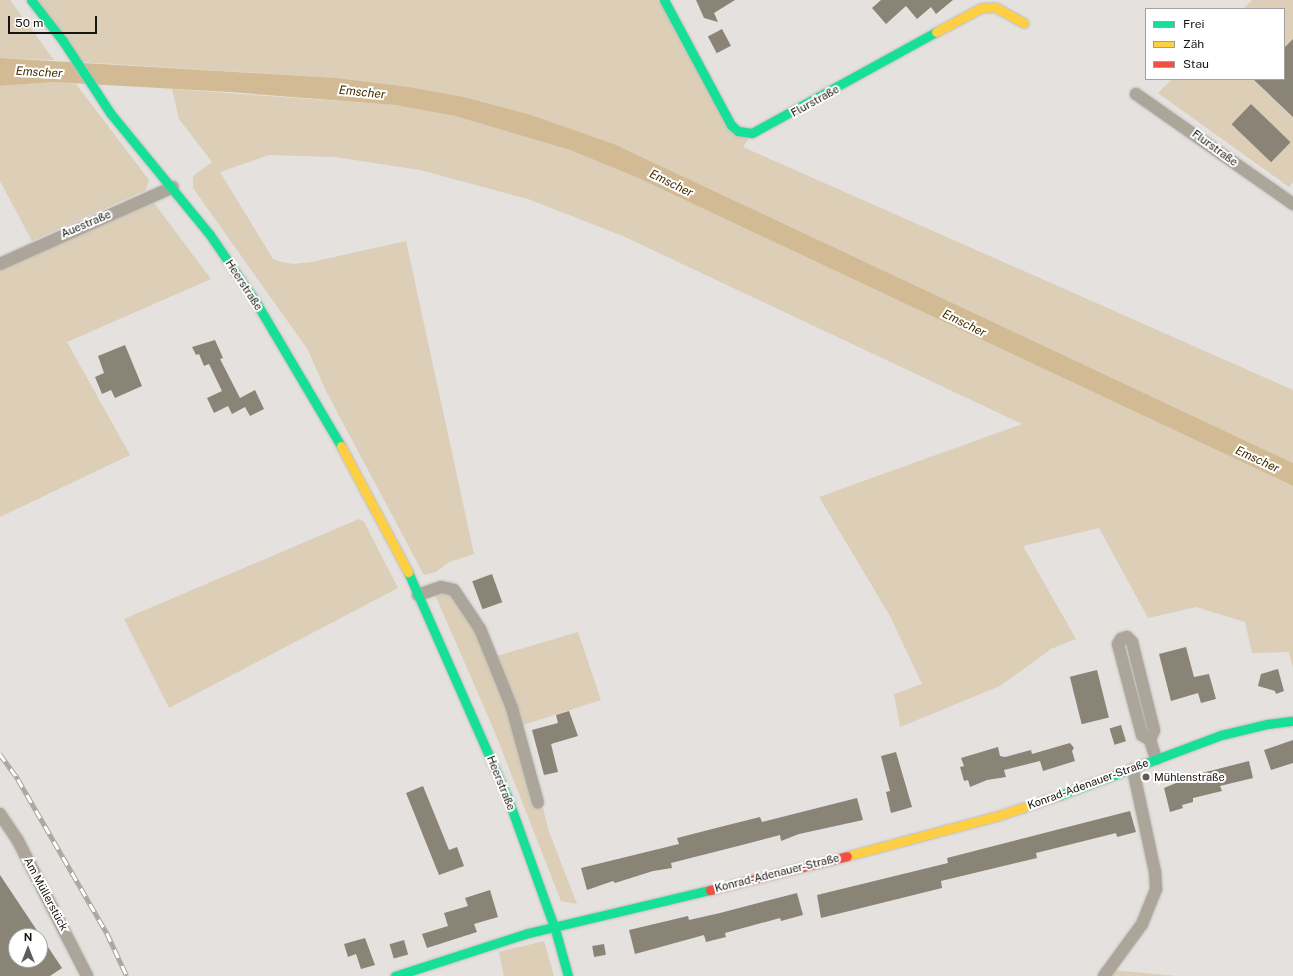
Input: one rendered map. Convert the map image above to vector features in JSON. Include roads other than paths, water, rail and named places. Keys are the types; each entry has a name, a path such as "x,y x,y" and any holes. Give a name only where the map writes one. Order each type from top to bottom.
{"street":[{"name":"Heerstraße","path":"31,0 63,41 111,114 173,187 215,241 299,374 334,433 418,596 507,796 555,929 568,976"},
{"name":"Flurstraße","path":"664,0 731,125 738,131 752,133 981,8 996,7 1024,23"},
{"name":"Flurstraße","path":"1136,94 1293,204"},
{"name":"Auestraße","path":"0,264 173,187"},
{"path":"418,596 441,587 454,590 480,629 512,708 538,803"},
{"name":"Konrad-Adenauer-Straße","path":"1150,740 1142,735 1118,644 1121,639 1127,637 1132,642 1154,730 1150,740 1156,760"},
{"name":"Konrad-Adenauer-Straße","path":"395,976 528,934 555,929 994,816 1133,769 1228,733 1293,721"},
{"path":"1104,976 1142,924 1156,889 1155,872 1133,769"},
{"name":"Am Müllerstück","path":"0,814 16,839 87,976"}],"water":[{"name":"Emscher","path":"0,58 337,78 409,87 464,97 531,115 614,144 1293,463 1293,486 636,177 570,150 455,116 395,105 230,92 53,82 0,86"}],"railway":[{"path":"0,754 18,779 107,933 127,976"}],"place":[{"name":"Mühlenstraße","path":"1146,777"}]}
